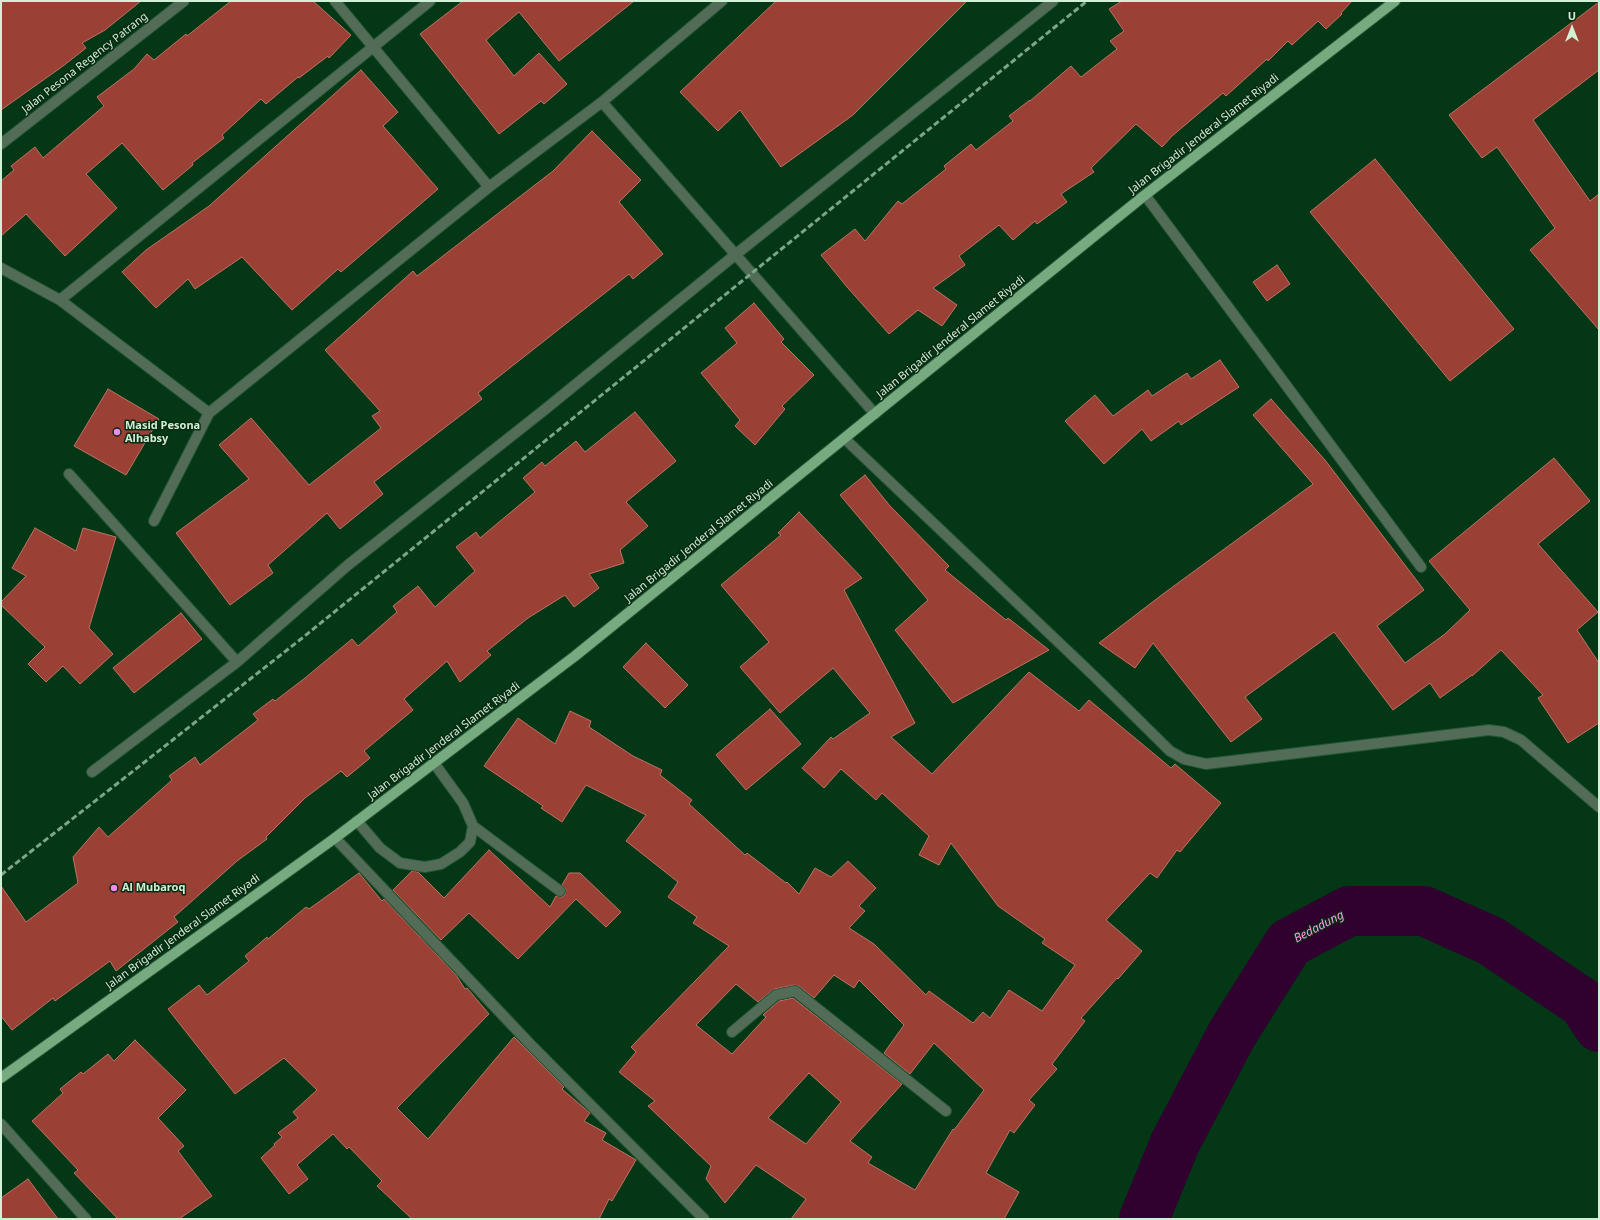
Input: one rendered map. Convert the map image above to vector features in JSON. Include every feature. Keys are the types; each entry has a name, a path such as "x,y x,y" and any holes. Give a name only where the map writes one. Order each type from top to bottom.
{"main road":[{"name":"Jalan Brigadir Jenderal Slamet Riyadi","path":"1,1078 336,838 575,656 1145,195 1395,1"}],"street":[{"name":"Jalan Pesona Regency Patrang","path":"1,144 184,1"},
{"path":"335,1 489,187"},
{"path":"60,300 430,1"},
{"path":"154,520 209,413 489,187 602,102 722,1"},
{"path":"92,772 237,662 348,565 543,411 735,255 1053,1"},
{"path":"602,102 875,414"},
{"path":"1145,195 1421,567"},
{"path":"1,268 60,300 209,413"},
{"path":"845,439 1094,676 1170,751 1184,759 1206,764 1489,730 1504,732 1521,740 1599,807"},
{"path":"69,474 237,662"},
{"path":"434,763 462,802 473,826 560,891"},
{"path":"357,821 380,848 400,864 425,867 441,864 460,852 470,842 473,826"},
{"path":"336,838 536,1050 704,1219"},
{"path":"732,1032 776,995 795,992 946,1111"},
{"path":"1,1124 86,1219"}],"building":[{"path":"1,1 141,1 105,30 82,43 86,48 63,66 1,110"},
{"path":"231,1 313,1 351,35 329,58 328,56 299,78 298,77 266,104 261,99 222,135 224,138 192,163 193,165 163,190 122,143 86,174 117,208 65,256 26,214 1,236 1,181 14,170 11,166 35,147 43,158 104,106 97,97 134,69 147,54 154,60"},
{"path":"463,1 634,1 559,61 519,12 486,40 514,76 539,53 567,84 544,104 541,101 499,134 420,34"},
{"path":"776,1 967,1 853,115 781,167 740,110 718,131 680,92"},
{"path":"1122,1 1352,1 1341,13 1342,14 1326,29 1318,21 1292,45 1288,41 1268,61 1267,59 1226,96 1223,93 1172,136 1162,147 1136,124 1091,168 1094,172 1061,194 1067,202 1037,224 1035,221 1013,240 999,225 959,256 965,265 933,288 957,305 942,326 918,310 889,334 821,255 855,229 865,241 898,201 902,204 946,169 944,166 971,144 976,150 1013,121 1009,116 1030,101 1071,66 1081,77 1117,49 1110,41 1124,31 1109,9"},
{"path":"1599,2 1599,70 1533,120 1590,201 1599,194 1599,330 1530,250 1555,228 1497,147 1482,158 1449,115"},
{"path":"361,70 398,112 383,126 438,189 341,272 338,269 292,310 242,257 195,289 188,279 156,308 122,272 146,250 209,206"},
{"path":"592,131 641,180 619,202 663,254 633,279 629,274 478,393 482,399 374,482 383,494 340,529 327,513 268,565 273,573 230,605 176,533 249,479 219,445 251,418 309,485 381,428 372,416 380,411 325,350 413,271 417,276 553,171"},
{"path":"1375,159 1514,329 1450,381 1310,212"},
{"path":"1277,265 1290,284 1267,301 1253,282"},
{"path":"754,303 784,339 781,342 814,375 782,406 785,409 755,445 735,426 740,420 701,373 737,343 725,328"},
{"path":"1220,360 1239,387 1181,425 1179,421 1151,441 1142,429 1104,464 1065,421 1095,395 1113,416 1148,390 1152,396 1187,373 1191,379"},
{"name":"Masid Pesona Alhabsy","path":"108,389 159,419 126,475 74,446"},
{"path":"1271,399 1325,460 1424,590 1377,626 1405,663 1445,634 1470,610 1429,561 1554,458 1590,501 1538,544 1598,612 1577,630 1599,663 1599,723 1568,743 1538,698 1543,695 1501,650 1472,676 1440,698 1430,683 1393,710 1334,632 1245,697 1262,719 1231,742 1153,643 1135,668 1099,643 1313,484 1253,415"},
{"path":"635,412 676,461 626,502 648,526 620,550 624,563 589,574 599,588 574,607 565,595 528,618 487,651 491,655 460,682 447,661 404,699 413,710 364,751 370,758 347,777 341,771 305,798 266,837 267,839 237,861 174,917 178,922 116,971 110,961 55,1001 53,998 12,1030 1,1016 1,886 26,922 78,883 73,857 99,827 108,837 172,780 169,776 195,757 200,765 258,720 253,714 273,699 275,701 352,639 358,646 397,612 393,606 418,586 435,607 475,571 456,547 476,532 480,538 535,492 523,478 542,462 545,466 576,441 585,452"},
{"path":"865,475 890,506 949,566 945,570 1006,620 1008,618 1049,650 953,703 895,630 928,600 840,495"},
{"path":"799,512 862,578 844,590 915,723 891,737 932,774 1029,672 1079,711 1089,700 1171,768 1175,764 1221,803 1180,852 1177,850 1157,878 1150,873 1106,920 1142,951 1081,1018 1085,1021 1052,1064 1057,1069 1029,1100 1035,1105 1014,1133 1010,1130 986,1173 1019,1192 1004,1219 791,1219 806,1199 756,1165 725,1203 706,1179 711,1166 648,1106 655,1101 619,1072 636,1052 631,1047 729,946 693,923 697,917 668,897 678,882 626,841 646,815 586,785 562,822 541,808 543,806 484,766 518,718 555,744 570,711 591,721 589,727 633,756 662,770 660,775 692,800 689,804 745,855 747,853 786,883 787,882 799,894 815,868 831,877 848,861 876,888 859,906 865,911 849,928 874,944 926,995 929,991 973,1023 983,1012 990,1018 1009,990 1042,1011 1075,965 1042,943 1045,939 998,906 951,843 939,865 919,855 929,836 882,793 876,800 841,769 824,788 802,768 831,737 833,739 870,713 833,668 780,713 740,667 769,642 721,585 781,535 778,533","holes":["834,975 854,988 859,980 904,1025 884,1053 910,1074 934,1043 984,1090 954,1130 953,1129 915,1190 868,1163 872,1157 850,1141 902,1084 793,998 779,1001 765,1013 763,1015 766,1017 732,1054 696,1025 736,984 758,1002 774,989 794,985 799,986 814,998","809,1073 841,1102 806,1144 768,1118"]},
{"path":"35,528 76,551 83,528 116,537 89,628 113,654 80,684 63,666 46,682 28,664 45,647 1,605 1,602 26,576 12,568"},
{"path":"181,613 202,639 134,693 113,668"},
{"path":"646,643 688,685 665,708 623,667"},
{"path":"770,709 801,744 746,790 716,755"},
{"path":"489,850 550,907 556,896 562,897 565,895 566,889 562,885 569,873 580,873 621,912 606,927 576,899 518,959 469,913 441,940 393,890 412,871 418,872 444,898"},
{"path":"359,873 382,901 384,899 456,975 465,989 467,988 489,1014 397,1108 428,1139 514,1037 564,1087 562,1089 590,1113 584,1121 606,1133 602,1140 636,1160 612,1201 609,1199 599,1219 412,1219 377,1186 382,1181 349,1147 347,1149 333,1134 297,1165 308,1179 289,1194 261,1158 282,1137 278,1133 298,1118 293,1112 317,1090 284,1058 235,1094 168,1009 199,985 207,995 249,961 245,956 267,937 268,939 306,907 309,909"},
{"path":"135,1040 186,1090 158,1118 184,1146 178,1151 212,1196 179,1219 118,1219 74,1173 78,1170 32,1121 63,1093 60,1089 81,1072 83,1074 108,1054 114,1061"},
{"path":"28,1179 58,1219 1,1219 1,1198"}],"waterway":[{"name":"Bedadung","path":"1144,1219 1175,1143 1232,1034 1289,943 1349,911 1424,911 1491,941 1583,1003 1599,1027"}],"railway":[{"path":"1,875 301,639 1087,1"}],"place":[{"name":"Masid Pesona Alhabsy","path":"117,432"},
{"name":"Al Mubaroq","path":"114,888"}]}
